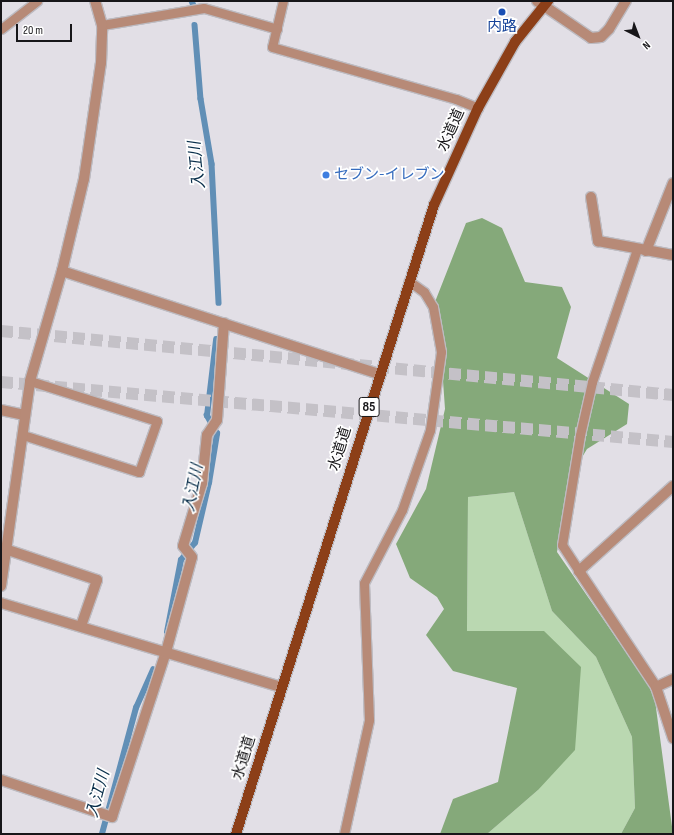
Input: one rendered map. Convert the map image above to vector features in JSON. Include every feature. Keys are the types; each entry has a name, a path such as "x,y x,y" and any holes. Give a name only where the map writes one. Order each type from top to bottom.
{"main road":[{"name":"水道道","path":"237,834 281,687 379,374 434,205 478,108 515,42 543,3"}],"street":[{"path":"1,586 8,550 23,435 24,415 30,381 62,271 84,179 101,63 102,25 95,1"},
{"path":"543,3 590,38 601,37 609,29 626,1"},
{"path":"642,250 673,183"},
{"path":"591,197 598,241 673,255"},
{"path":"62,271 379,374"},
{"path":"1,780 112,817 166,652 192,557 183,546 202,483 207,435 217,420 224,323"},
{"path":"1,410 24,415"},
{"path":"673,486 579,572 656,687 673,738"},
{"path":"8,550 98,580 82,626"},
{"path":"1,602 281,687"},
{"path":"656,687 673,679"}],"lane":[{"path":"1,29 37,1"},
{"path":"283,1 272,47 456,99 478,108"},
{"path":"102,25 204,8 277,28"},
{"path":"579,572 562,545 580,435 592,382 642,250"},
{"path":"344,834 369,720 364,583 402,510 430,430 441,352 433,307 424,292 409,281"},
{"path":"23,435 139,472 157,421 30,381"}],"green space":[{"path":"482,218 502,228 525,282 562,287 571,307 557,358 629,404 627,424 587,449 569,479 557,552 654,693 673,834 621,834 635,808 632,737 596,657 552,611 514,492 468,497 467,631 544,631 581,667 575,750 538,790 487,834 440,834 453,799 498,782 517,688 453,671 426,635 444,609 437,597 410,578 396,544 426,489 445,409 441,352 433,307 466,223"},
{"path":"514,492 552,611 596,657 632,737 635,808 621,834 487,834 538,790 544,631 467,632 468,497"}],"waterway":[{"name":"入江川","path":"192,1 194,6"},
{"name":"入江川","path":"195,25 201,99 212,164 219,303"},
{"name":"入江川","path":"167,632 181,560 195,543 209,483 217,434 207,416 216,340"},
{"name":"入江川","path":"102,834 136,708 153,670"}],"tunnel":[{"path":"1,331 673,395"},
{"path":"1,382 673,442"}],"place":[{"name":"内路","path":"502,12"},
{"name":"セブン-イレブン","path":"326,175"}]}
